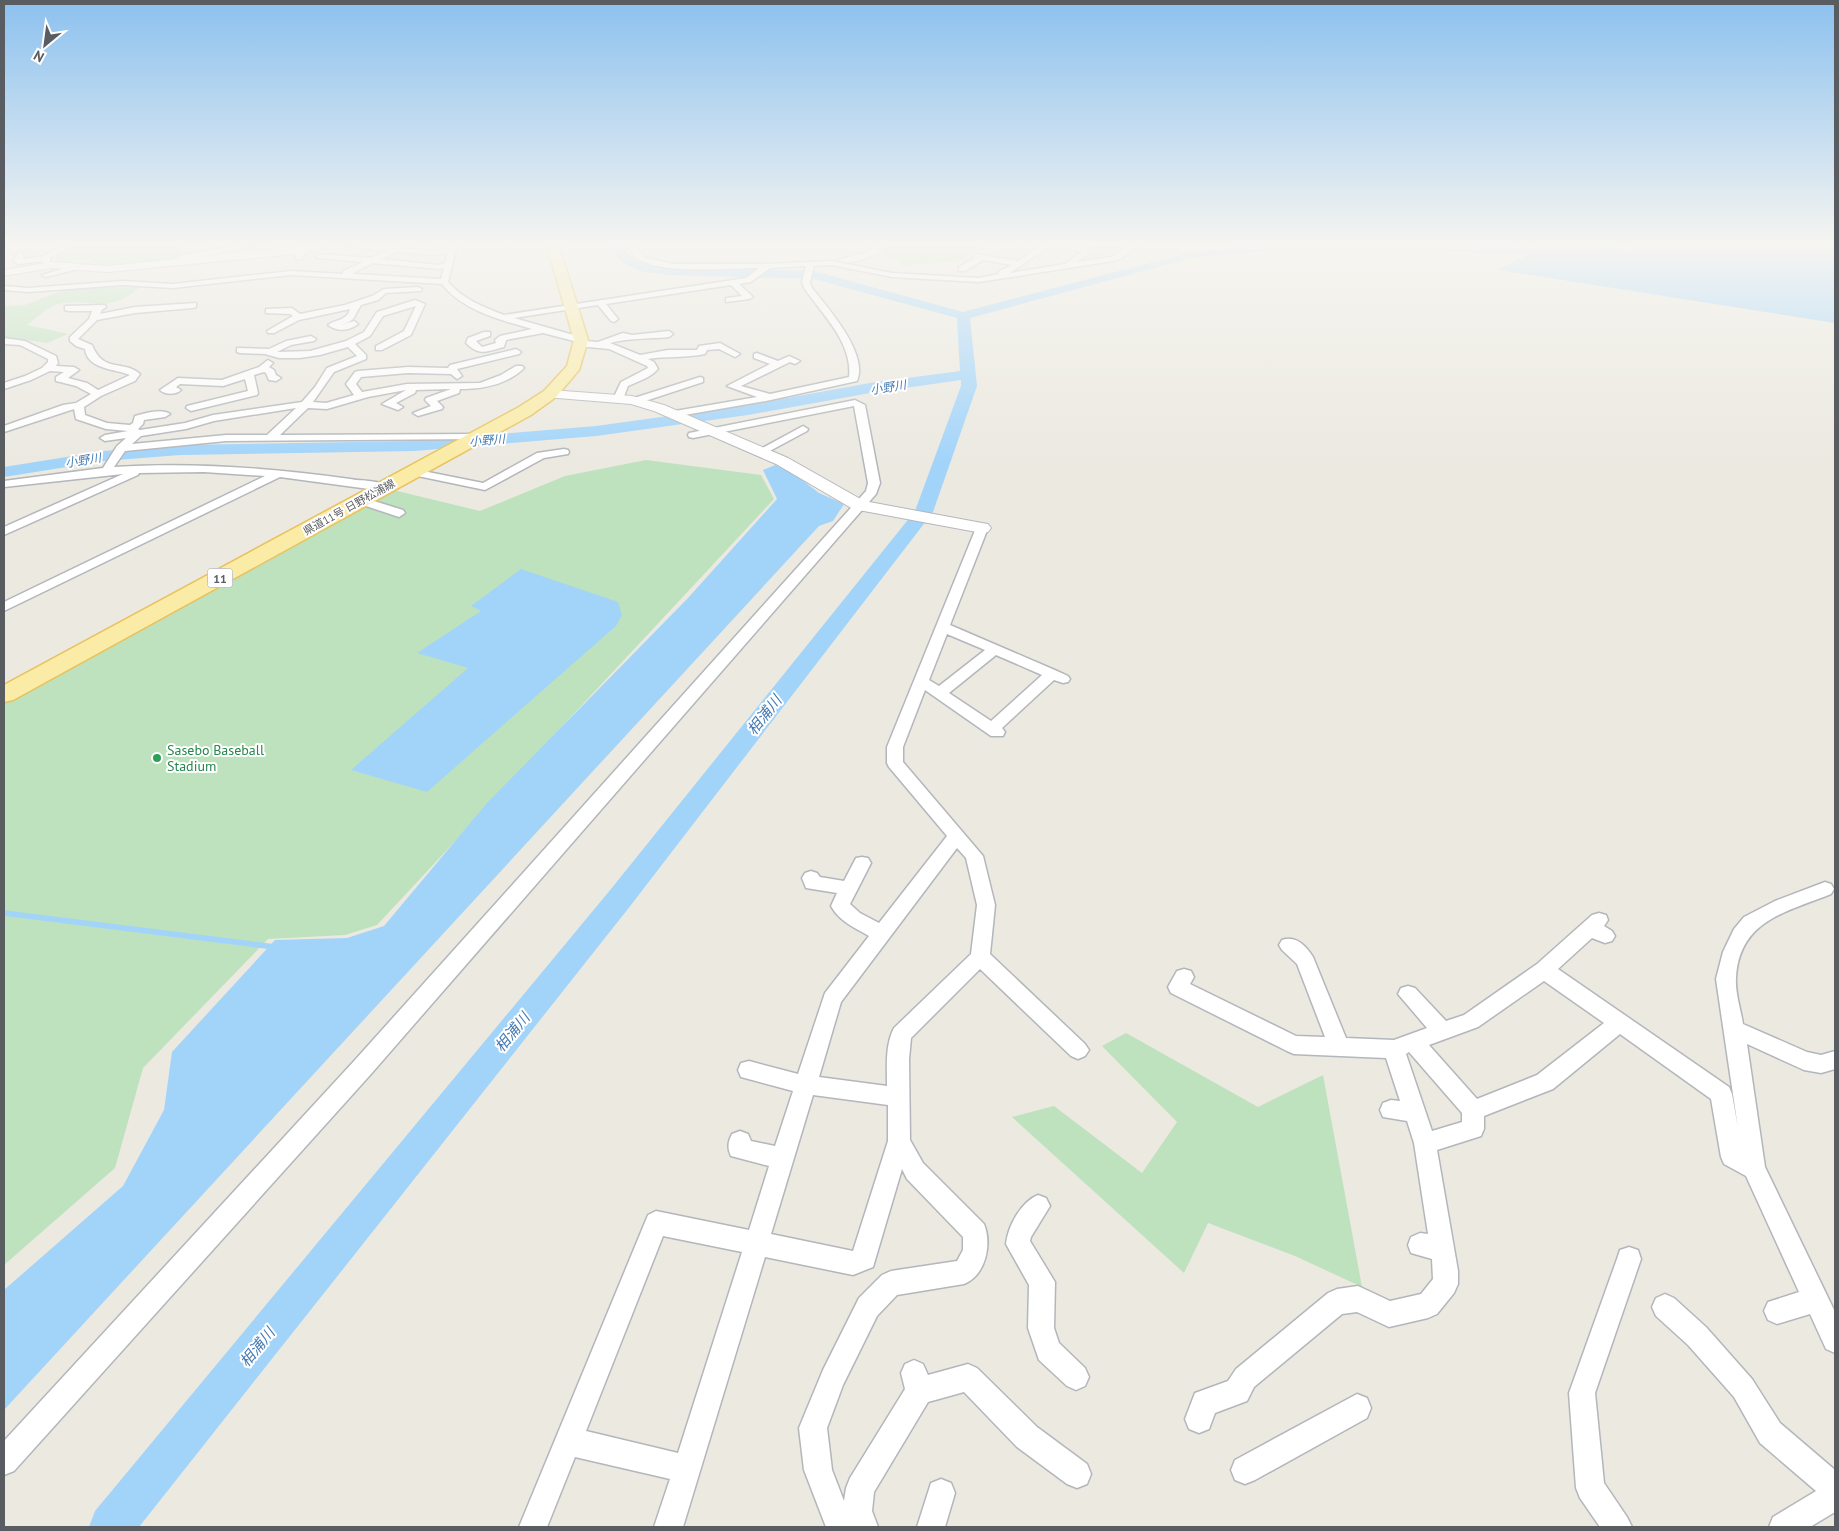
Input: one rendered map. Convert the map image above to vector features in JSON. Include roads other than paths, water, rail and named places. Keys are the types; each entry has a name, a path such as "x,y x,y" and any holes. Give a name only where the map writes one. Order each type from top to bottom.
{"main road":[{"path":"575,317 581,342"},
{"name":"県道11号 日野松浦線","path":"4,695 365,502 384,488 525,411 550,394 574,367 581,342"}],"street":[{"path":"4,430 67,407 79,406 97,394 132,379 135,374 130,371 104,366 96,357 90,354 89,347 79,344 73,338 92,317"},
{"path":"270,331 298,317"},
{"path":"351,317 348,320 330,324 342,328 354,324"},
{"path":"240,350 273,353 317,353 349,344 367,334 378,317"},
{"path":"385,346 408,333 416,324 418,317"},
{"path":"506,317 581,342 616,347 650,364 653,369 643,376 624,384 618,399"},
{"path":"694,435 713,431 766,398 854,379 856,374 854,361 843,336 829,317"},
{"path":"470,352 501,345 500,340 503,338 545,329"},
{"path":"481,350 470,340 487,334"},
{"path":"598,344 626,335 669,334"},
{"path":"263,369 262,367 273,353 289,343 311,339"},
{"path":"4,341 22,343 53,358 53,364 48,368 28,378 4,386"},
{"path":"121,448 273,435 304,406 326,379 330,370 364,357 349,344"},
{"path":"638,358 668,353 698,353 702,352 702,348 720,346 735,354"},
{"path":"418,413 438,406 430,400 454,390 459,380 453,367 516,352"},
{"path":"757,356 778,364"},
{"path":"4,1461 363,1067 872,492 874,483 860,405 855,403 744,413 722,406 710,399 732,386 789,359 795,361"},
{"path":"48,368 74,370 59,379 76,382 90,388 97,394"},
{"path":"105,438 132,430 186,426 213,418 304,406 328,406 360,396 418,386 454,390 477,387 504,377 519,368"},
{"path":"176,390 164,390 178,381 221,386 263,369 271,372 272,378 276,378"},
{"path":"360,396 350,384 358,374 408,370 473,371"},
{"path":"191,408 253,393 249,374"},
{"path":"635,401 700,380"},
{"path":"398,407 387,404 406,395 418,386"},
{"path":"732,386 766,396 766,398"},
{"path":"477,387 490,390 498,388"},
{"path":"454,390 463,403"},
{"path":"533,1527 656,1223 853,1263 864,1258 899,1141 898,1059 901,1034 980,957 986,905 974,856 895,762 895,747 943,627 977,527 862,505 839,495 762,451 659,408 635,401 550,394"},
{"path":"79,406 80,417 106,426 132,430"},
{"path":"675,415 722,406"},
{"path":"132,430 133,418 154,409"},
{"path":"106,470 138,424 139,418 165,414"},
{"path":"762,451 804,429"},
{"path":"229,432 273,435 478,438"},
{"path":"413,472 485,487 541,455 564,452"},
{"path":"4,531 145,469"},
{"path":"4,484 106,470 190,469 330,479 384,488"},
{"path":"4,607 278,474"},
{"path":"365,502 398,513"},
{"path":"922,681 994,730 1058,676 943,627"},
{"path":"940,693 995,649"},
{"path":"669,1527 832,999 957,835"},
{"path":"862,863 840,906 853,918 882,934"},
{"path":"811,878 812,883 849,888"},
{"path":"1825,889 1765,914 1745,927 1731,954 1726,979 1754,1168 1835,1340"},
{"path":"1184,977 1178,987 1294,1045 1339,1047 1403,1046 1471,1021 1544,970 1599,928"},
{"path":"1289,945 1301,954 1306,962 1339,1047"},
{"path":"980,957 1078,1050"},
{"path":"1544,970 1721,1094 1732,1157 1754,1168"},
{"path":"1408,994 1442,1032"},
{"path":"1473,1110 1545,1082 1619,1023"},
{"path":"1734,1029 1804,1061 1822,1064 1835,1060"},
{"path":"1403,1046 1473,1110 1473,1129 1425,1143"},
{"path":"1199,1418 1205,1403 1237,1391 1245,1378 1337,1302 1358,1299 1389,1314 1428,1305 1445,1284 1446,1271 1431,1247 1425,1143 1415,1112 1403,1046"},
{"path":"749,1070 806,1084 898,1097"},
{"path":"1392,1110 1415,1112"},
{"path":"840,1527 818,1470 813,1428 832,1379 868,1307 891,1284 964,1272 975,1253 975,1232 915,1171 899,1141"},
{"path":"738,1149 783,1158"},
{"path":"1038,1206 1018,1233 1018,1244 1042,1282 1041,1328 1048,1351 1076,1377"},
{"path":"1617,1527 1590,1488 1582,1393 1629,1259"},
{"path":"1777,1311 1816,1300"},
{"path":"1665,1307 1697,1336 1743,1388 1770,1433 1835,1490 1831,1498 1783,1527"},
{"path":"864,1527 858,1511 860,1488 916,1382 968,1377 1027,1437 1077,1474"},
{"path":"1245,1470 1357,1408"},
{"path":"568,1441 687,1469"},
{"path":"931,1527 941,1493"}],"water":[{"path":"1800,317 1835,317 1835,323"},
{"path":"780,463 819,493 844,504 833,521 819,526 4,1410 4,1290 123,1186 164,1110 172,1052 275,940 347,938 384,926 487,803 688,598 777,499 763,470"},
{"path":"521,569 618,602 622,615 616,626 427,792 351,770 468,668 417,653 481,611 471,606"}],"waterway":[{"name":"相浦川","path":"111,1527 621,897 924,512 969,386 963,317"},
{"name":"小野川","path":"4,472 104,456 180,450 414,446 596,431 748,410 870,388 967,375"},
{"path":"4,913 275,947"}],"place":[{"name":"Sasebo Baseball Stadium","path":"157,758"}]}
